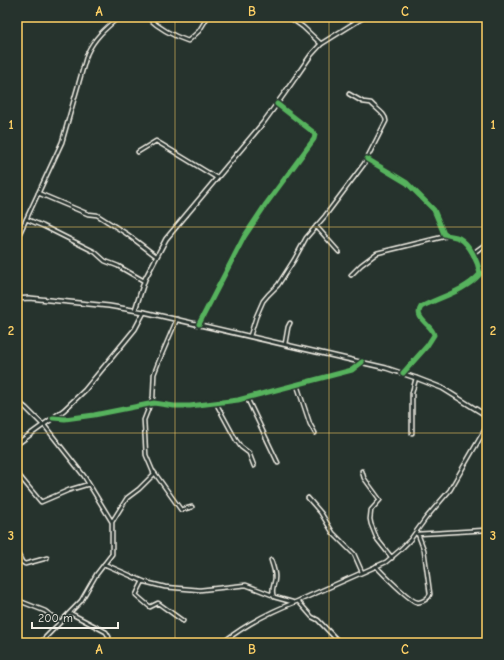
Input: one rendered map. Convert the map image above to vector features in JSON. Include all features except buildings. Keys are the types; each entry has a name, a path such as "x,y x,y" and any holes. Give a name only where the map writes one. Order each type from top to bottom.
{"main road":[{"path":"135,310 144,281 156,256 173,230 218,178 278,104 311,54 320,44 364,17"},
{"path":"17,298 109,306 135,310 362,362 403,373 442,388 487,416"},
{"path":"17,444 53,418 85,390 135,329 144,312"}],"street":[{"path":"17,239 62,142 87,54 91,46 103,31 119,17"},
{"path":"147,17 165,31 188,41 199,30 207,18"},
{"path":"289,17 303,27 320,44"},
{"path":"250,336 256,316 263,301 278,285 306,238 367,159 386,119 385,116 371,103 363,102 349,94"},
{"path":"199,324 244,237 266,204 314,139 314,132 291,116 278,104"},
{"path":"138,152 156,141 218,178"},
{"path":"367,159 407,183 434,210 442,231 446,235 455,236 464,241 479,268 480,274 465,287 428,303 418,310 419,315 431,328 434,335 427,346 403,373"},
{"path":"38,193 88,214 97,214 156,256"},
{"path":"26,219 92,251 105,260 144,281"},
{"path":"316,226 339,252"},
{"path":"352,275 361,265 377,253 448,235"},
{"path":"472,254 487,243"},
{"path":"177,319 154,374 153,398 144,420 146,455 154,472 181,510 192,507"},
{"path":"285,344 290,323"},
{"path":"53,418 65,419 94,415 151,404 190,406 247,398 352,370 362,362"},
{"path":"412,433 412,393 416,378"},
{"path":"297,385 310,424 315,433"},
{"path":"247,398 278,463"},
{"path":"17,401 43,425 77,466 112,522"},
{"path":"216,403 236,440 241,447 249,453 254,466"},
{"path":"222,643 280,607 392,558 416,534 456,481 487,426"},
{"path":"362,471 364,478 380,500 372,510 371,524 377,539 392,558"},
{"path":"40,643 70,613 83,597 96,575 112,554 112,522 126,498 143,486 153,476 154,472"},
{"path":"17,473 41,502 69,490 89,484"},
{"path":"308,498 321,513 333,533 354,554 362,572"},
{"path":"416,534 487,530"},
{"path":"375,566 414,600 420,602 428,598 430,594 425,557 416,534"},
{"path":"17,552 25,564 47,558"},
{"path":"271,560 275,575 275,582 271,590 272,595"},
{"path":"104,564 143,581 165,587 200,590 246,585 278,598 293,602"},
{"path":"143,581 136,595 150,607 158,603 183,621"},
{"path":"17,600 45,611 60,622"},
{"path":"298,600 312,617 318,620 340,643"},
{"path":"70,613 106,632 109,637 107,643"},
{"path":"44,638 48,643"}],"cycle path":[{"path":"199,324 244,237 266,204 314,139 315,135 313,132 277,104"},
{"path":"367,159 407,183 434,210 444,234 459,238 467,244 475,259 480,274 460,289 421,307 419,311 421,318 433,331 434,335 427,346 403,373"},
{"path":"53,418 65,419 94,415 154,403 174,406 190,406 238,400 352,370 362,362"}]}
